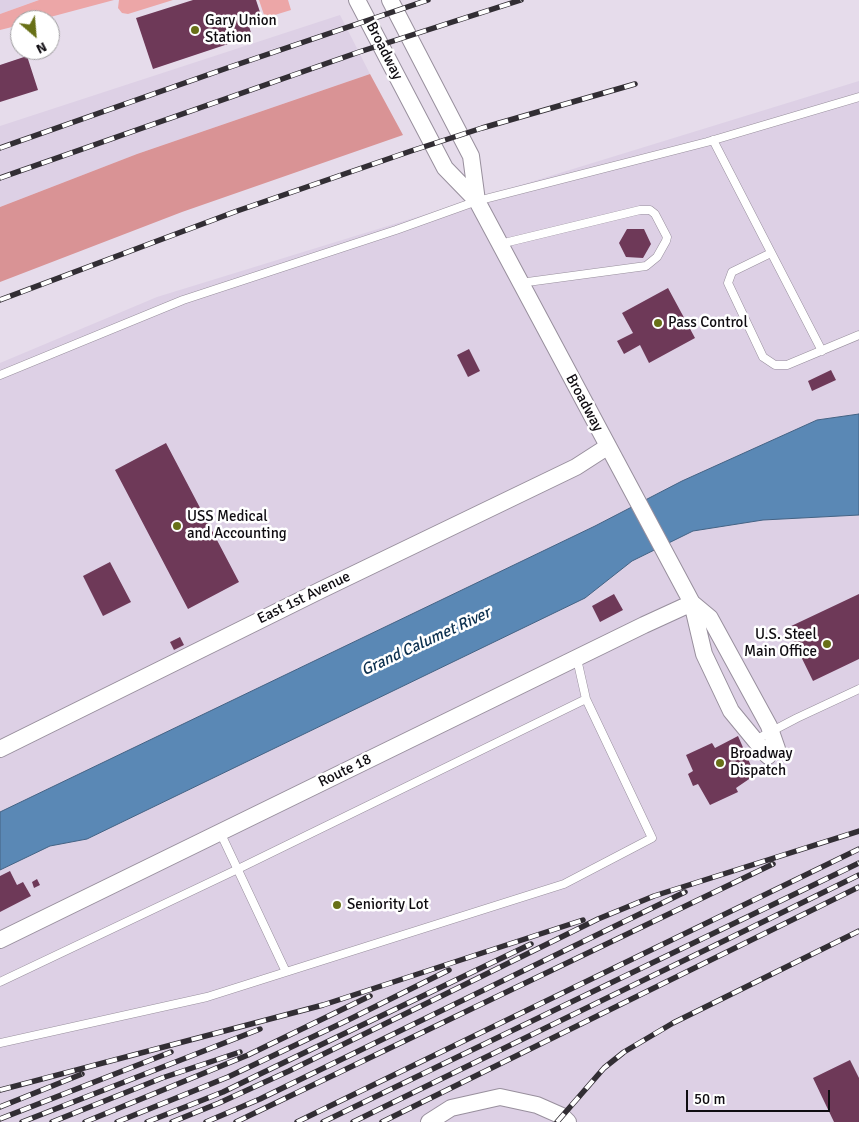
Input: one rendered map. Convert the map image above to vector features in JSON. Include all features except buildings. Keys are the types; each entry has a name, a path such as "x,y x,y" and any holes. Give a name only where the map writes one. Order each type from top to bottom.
{"street":[{"name":"Broadway","path":"358,0 445,168 477,201 692,604 704,654 731,711 755,740 772,753 771,731 710,618 692,604"},
{"name":"Broadway","path":"390,0 471,156 477,201"},
{"name":"East 1st Avenue","path":"0,749 304,598 576,467 607,446"},
{"name":"Route 18","path":"0,940 692,604"},
{"path":"429,1122 451,1108 500,1097 537,1105 562,1116 568,1122"}],"lane":[{"path":"0,374 184,300 396,230 477,201 713,140 859,97"},
{"path":"713,140 822,351"},
{"path":"500,244 640,210 650,210 655,214 667,237 656,257 646,266 520,283"},
{"path":"771,252 732,272 728,283 763,356 775,364 788,365 859,336"},
{"path":"0,1043 207,997 564,884 652,838 586,699 577,659"},
{"path":"755,740 859,689"},
{"path":"0,982 238,869 586,699"},
{"path":"220,832 286,972"}],"shaded area":[{"path":"0,0 39,0 10,10 0,14"},
{"path":"39,0 114,0 60,14 60,10 11,10"},
{"path":"119,0 173,0 128,14 122,13 118,8"},
{"path":"259,0 288,0 291,10 265,18"},
{"path":"10,10 10,28 0,30 0,14"},
{"path":"340,15 370,74 137,154 0,207 0,126"},
{"path":"370,74 403,135 182,212 0,282 0,207 137,154"},
{"path":"859,81 859,1122 0,1122 0,363 157,297"}],"water":[{"name":"Grand Calumet River","path":"859,414 859,515 763,520 693,531 632,561 585,598 87,839 50,846 0,870 0,812 595,526 682,481 817,420"}],"railway":[{"path":"0,148 428,0"},
{"path":"0,178 359,52 521,0"},
{"path":"0,300 237,211 411,151 482,128 635,84"},
{"path":"172,1122 289,1071 598,919 654,896 859,831"},
{"path":"297,1122 859,849"},
{"path":"323,1122 859,863"},
{"path":"236,1122 773,864"},
{"path":"353,1122 859,875"},
{"path":"382,1122 859,887"},
{"path":"206,1122 260,1099 685,892"},
{"path":"0,1090 323,1005 583,920"},
{"path":"557,1122 604,1068 624,1052 673,1023 859,931"},
{"path":"147,1122 223,1092 531,944"},
{"path":"117,1122 228,1077 449,970"},
{"path":"85,1122 248,1055 370,996"},
{"path":"22,1122 260,1029"},
{"path":"0,1119 171,1052"},
{"path":"52,1122 162,1078 240,1052"},
{"path":"0,1107 82,1074"}],"place":[{"name":"Gary Union Station","path":"195,30"},
{"name":"Pass Control","path":"658,323"},
{"name":"USS Medical and Accounting","path":"177,526"},
{"name":"U.S. Steel Main Office","path":"827,644"},
{"name":"Broadway Dispatch","path":"720,763"},
{"name":"Seniority Lot","path":"337,905"}]}
